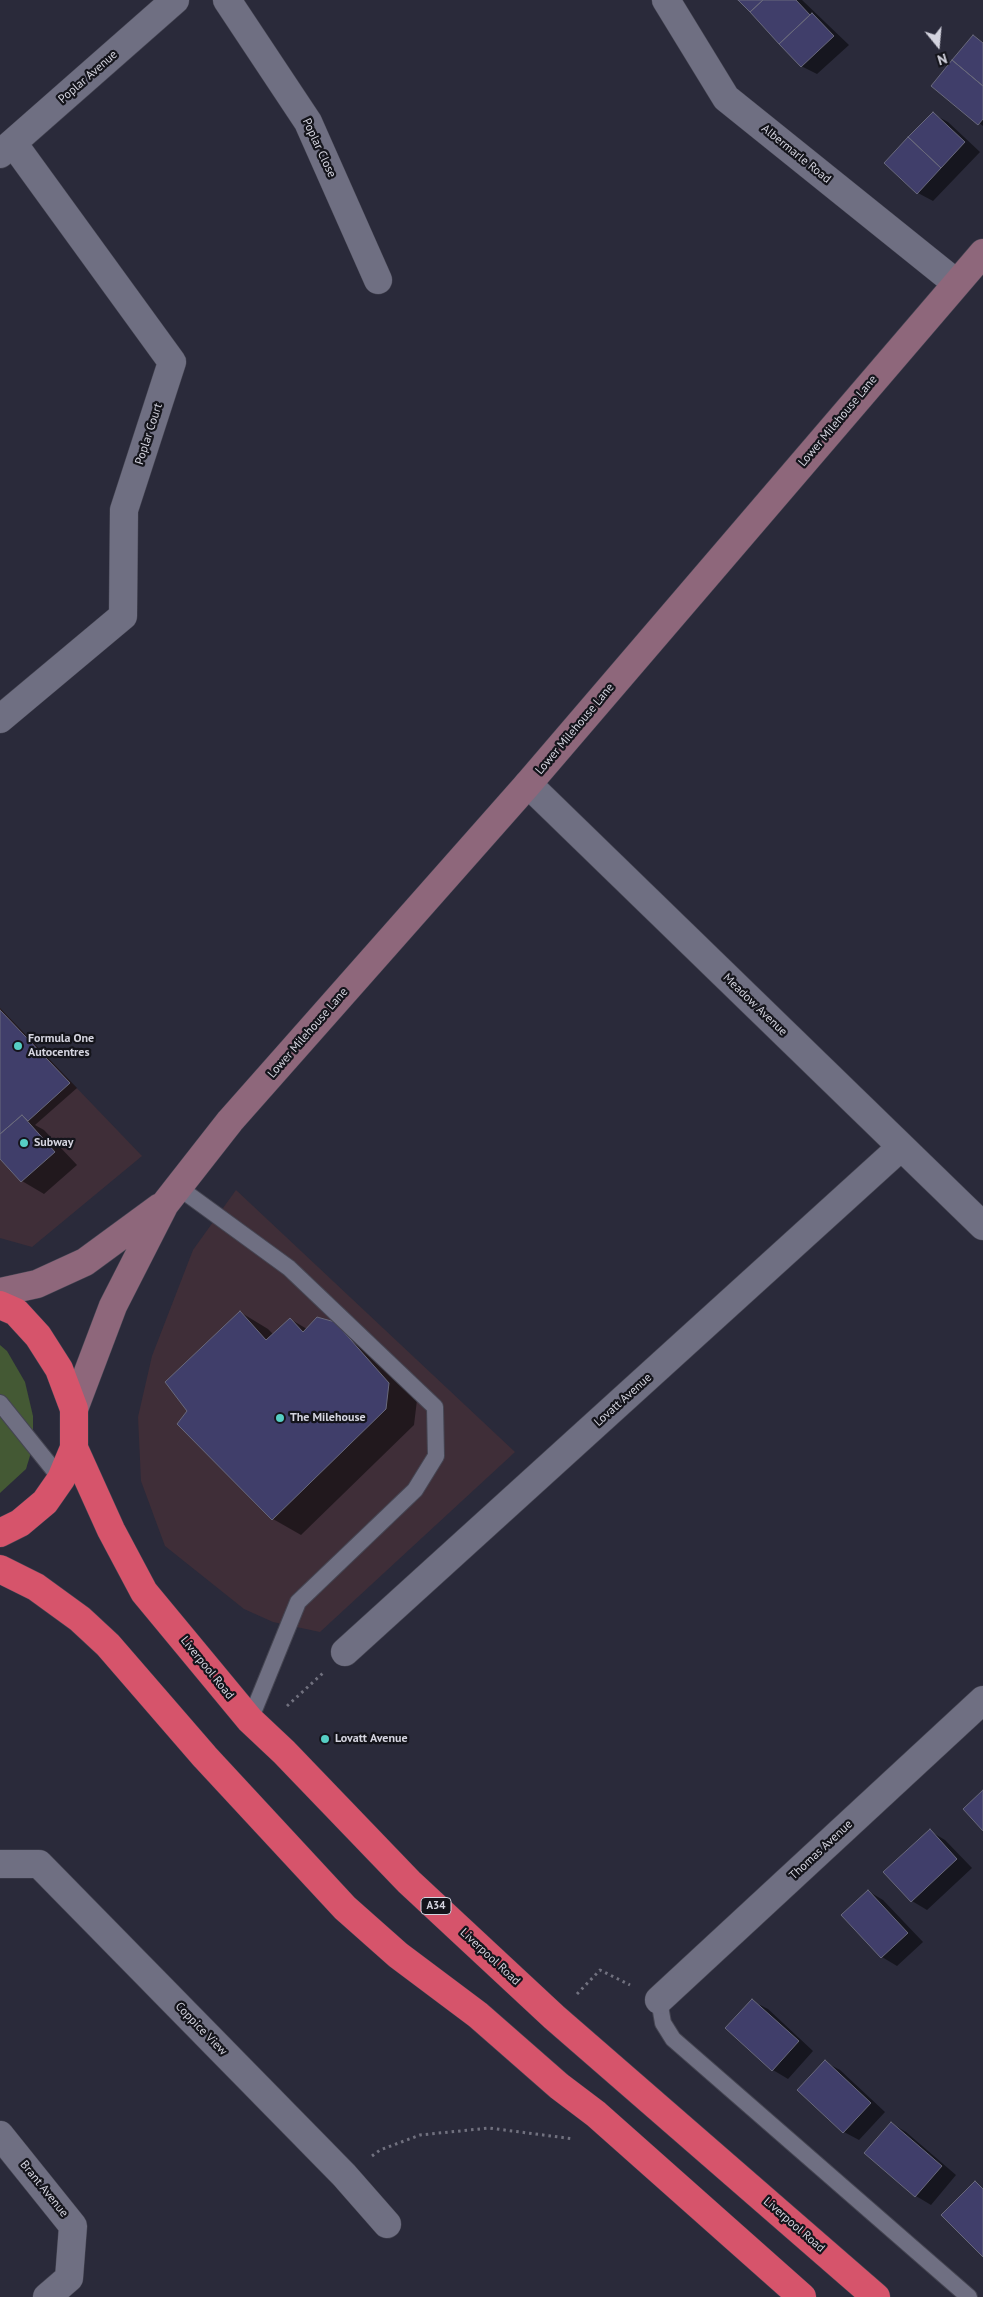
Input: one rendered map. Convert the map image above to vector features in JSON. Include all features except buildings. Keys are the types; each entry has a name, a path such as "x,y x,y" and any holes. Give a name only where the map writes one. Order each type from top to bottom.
{"highway":[{"path":"0,1305 16,1312 38,1336 59,1368 74,1410 74,1448 61,1479 44,1502 20,1523 0,1533"},
{"name":"Liverpool Road","path":"74,1448 111,1530 144,1592 250,1720 284,1752 409,1882 554,2017 876,2297"},
{"path":"0,1570 36,1587 80,1619 108,1645 205,1757 345,1908 398,1955 478,2015 559,2086 596,2114 802,2297"}],"main road":[{"name":"Lower Milehouse Lane","path":"74,1410 113,1306 172,1195 230,1121 528,784 983,253"},
{"name":"Lower Milehouse Lane","path":"0,1292 37,1284 85,1262 172,1195"}],"street":[{"name":"Poplar Avenue","path":"6,149 175,0"},
{"name":"Poplar Close","path":"227,0 308,122 378,280"},
{"name":"Albermarle Road","path":"666,0 726,98 956,283"},
{"name":"Poplar Court","path":"0,719 124,616 124,510 172,362 6,149"},
{"name":"Meadow Avenue","path":"528,784 983,1226"},
{"name":"Lovatt Avenue","path":"345,1652 901,1146"},
{"name":"Thomas Avenue","path":"659,2000 983,1700"},
{"name":"Coppice View","path":"0,1864 38,1864 344,2175 387,2224"},
{"name":"Brant Avenue","path":"0,2135 73,2226 69,2278 47,2297"}],"lane":[{"path":"172,1195 289,1268 435,1407 436,1456 415,1490 298,1602 250,1720"},
{"path":"0,1403 61,1479"},
{"path":"659,2000 662,2022 673,2039 968,2297"}],"path":[{"path":"250,1720 275,1716 325,1671"},
{"path":"554,2017 600,1970 659,2000"},
{"path":"344,2175 380,2150 420,2135 489,2128 573,2140 596,2114"}],"shaded area":[{"path":"0,1008 142,1156 32,1247 0,1238"},
{"path":"236,1190 515,1452 320,1632 273,1622 244,1609 165,1546 141,1481 138,1417 152,1356 193,1250"}],"green space":[{"path":"0,1345 7,1351 25,1382 33,1416 33,1446 26,1469 0,1493"}],"place":[{"name":"Formula One Autocentres","path":"18,1046"},
{"name":"Subway","path":"24,1143"},
{"name":"The Milehouse","path":"280,1418"},
{"name":"Lovatt Avenue","path":"325,1739"}]}
